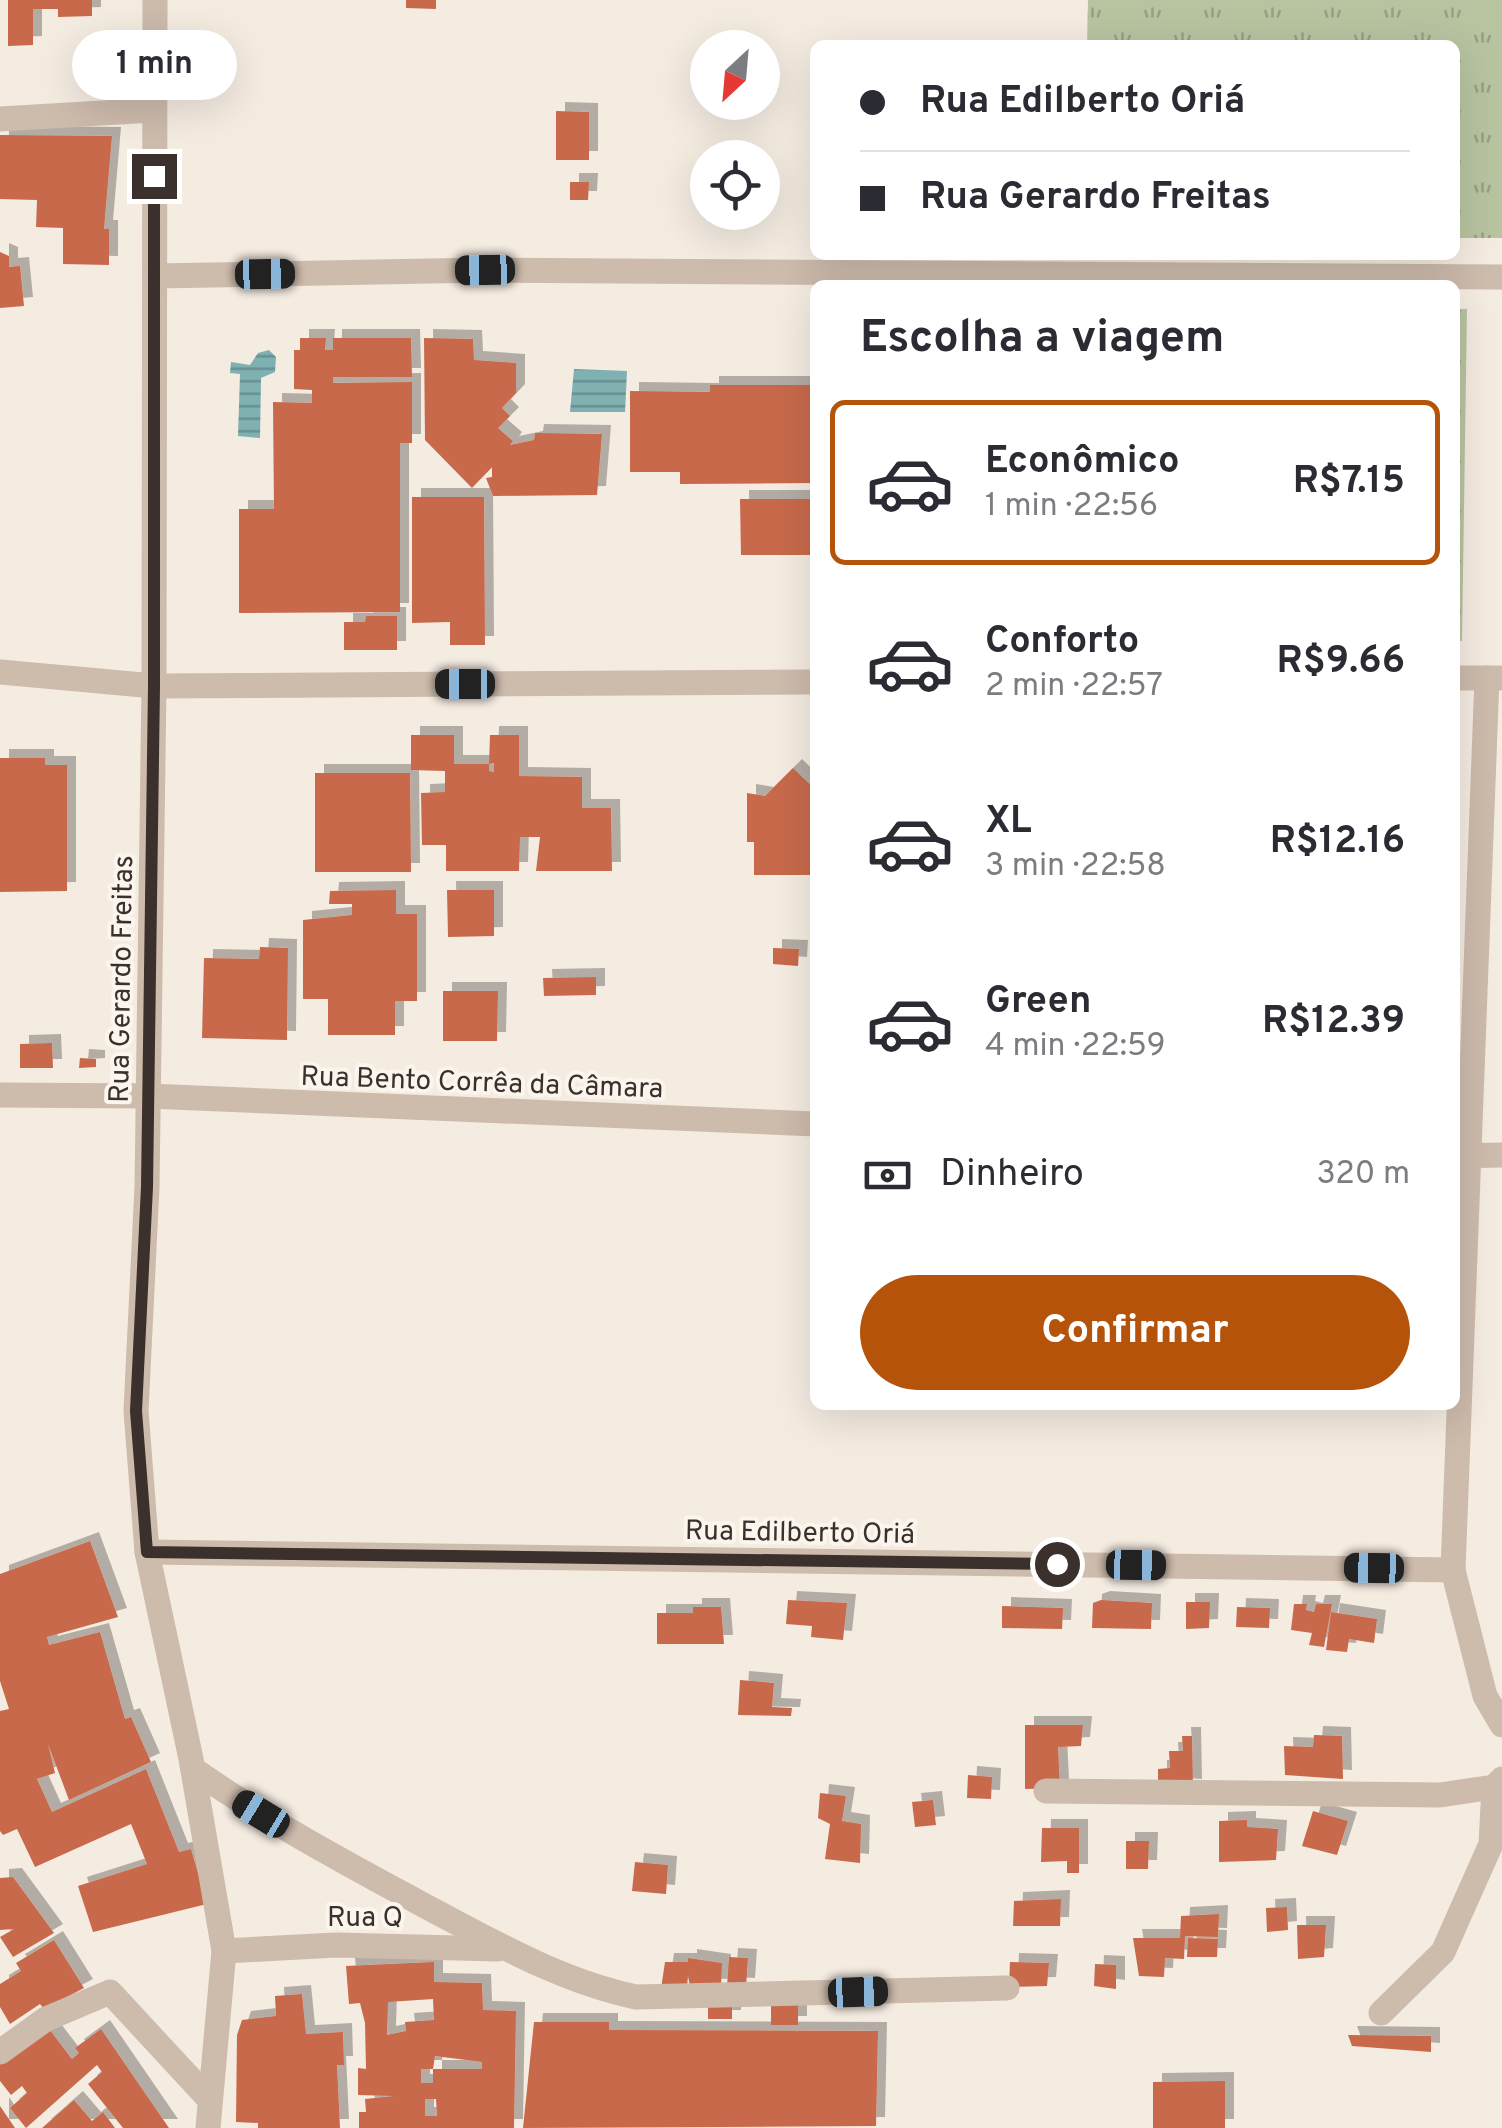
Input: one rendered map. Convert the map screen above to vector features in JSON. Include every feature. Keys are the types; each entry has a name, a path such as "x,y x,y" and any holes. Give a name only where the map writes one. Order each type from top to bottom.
{"street":[{"name":"Rua Gerardo Freitas","path":"155,0 154,686 148,1096 136,1411 147,1552 193,1769 224,1951 208,2128"},
{"path":"0,120 153,110"},
{"path":"155,276 505,270 1502,277"},
{"path":"0,672 154,686 810,682"},
{"path":"1460,678 1494,678 1462,1156 1460,1248"},
{"name":"Rua Bento Corrêa da Câmara","path":"0,1095 148,1096 475,1113 810,1124"},
{"path":"1462,1156 1502,1155"},
{"path":"1456,1410 1453,1570 1486,1696 1502,1726"},
{"name":"Rua Edilberto Oriá","path":"147,1552 1453,1570"},
{"path":"193,1769 312,1845 573,1981 636,1997 1006,1988"},
{"path":"1046,1791 1401,1795 1498,1783 1492,1844 1443,1952 1382,2013"},
{"name":"Rua Q","path":"224,1951 336,1944 507,1949"},
{"path":"0,2052 46,2018 110,1992 210,2100"}],"green space":[{"path":"1088,0 1502,0 1502,238 1460,238 1460,40 1087,40"},
{"path":"1460,309 1467,309 1462,641"}],"water":[{"path":"269,350 276,357 275,372 261,378 260,438 238,436 240,374 230,373 231,362 250,365 258,353"},
{"path":"574,369 627,371 625,412 570,412"}],"building":[{"path":"8,0 92,0 92,16 58,17 58,9 33,9 33,45 8,46"},
{"path":"406,0 436,0 436,9 406,8"},
{"path":"556,111 589,112 589,160 556,160"},
{"path":"0,135 112,136 104,229 109,229 109,265 63,264 63,228 36,227 37,200 0,199"},
{"path":"570,182 589,182 588,200 570,200"},
{"path":"0,252 9,256 9,267 20,266 24,306 0,308"},
{"path":"300,338 326,338 325,350 333,350 333,338 411,338 412,377 333,377 333,383 412,382 412,443 400,443 400,612 239,613 239,509 274,509 273,402 312,403 312,390 294,389 294,350 300,350"},
{"path":"424,338 473,339 474,360 516,363 516,393 502,408 510,416 498,428 513,441 510,445 534,440 535,433 602,434 597,495 493,496 486,478 492,477 492,467 472,488 425,440"},
{"path":"710,385 810,385 810,483 680,484 680,472 630,472 630,391 710,392"},
{"path":"412,497 484,497 485,645 450,645 450,622 412,623"},
{"path":"740,499 810,499 810,555 741,555"},
{"path":"366,616 397,616 397,650 344,650 344,622 365,622"},
{"path":"411,735 454,735 454,764 489,764 490,735 519,735 519,776 582,777 582,808 611,808 612,871 536,871 540,837 520,837 519,871 446,871 446,845 422,845 421,793 445,792 445,771 411,770"},
{"path":"0,758 45,758 45,765 67,765 67,891 0,892"},
{"path":"793,768 810,784 810,875 754,875 754,842 747,842 747,793 765,796"},
{"path":"315,773 410,773 411,872 315,872"},
{"path":"396,890 396,914 417,914 417,1001 395,1001 395,1035 328,1035 328,999 303,999 303,920 352,915 352,904 329,904 330,891"},
{"path":"447,890 494,890 494,936 448,937"},
{"path":"260,947 288,948 287,1040 202,1038 204,958 259,959"},
{"path":"773,948 799,949 798,966 773,964"},
{"path":"596,977 596,995 544,996 543,978"},
{"path":"443,991 498,991 497,1041 443,1041"},
{"path":"52,1043 53,1068 20,1068 20,1044"},
{"path":"80,1058 96,1059 96,1067 79,1068"},
{"path":"90,1541 118,1617 47,1637 49,1645 100,1632 125,1719 131,1717 151,1762 69,1800 48,1744 55,1773 37,1779 52,1812 146,1769 179,1852 191,1849 207,1904 93,1932 78,1886 147,1864 131,1824 35,1867 17,1829 3,1835 0,1831 0,1711 9,1709 0,1681 0,1574"},
{"path":"788,1600 847,1603 843,1640 811,1637 812,1626 786,1624"},
{"path":"1186,1602 1210,1602 1209,1628 1186,1629"},
{"path":"1093,1603 1152,1603 1151,1629 1092,1628"},
{"path":"1294,1604 1307,1604 1306,1610 1314,1612 1316,1604 1332,1604 1324,1647 1309,1645 1312,1633 1291,1630"},
{"path":"1002,1606 1063,1608 1062,1629 1002,1628"},
{"path":"693,1607 721,1607 724,1644 657,1644 657,1613 693,1613"},
{"path":"1237,1607 1270,1608 1269,1628 1236,1627"},
{"path":"1331,1612 1377,1619 1374,1643 1349,1639 1347,1652 1326,1650"},
{"path":"740,1680 774,1683 772,1707 792,1708 791,1716 738,1715"},
{"path":"1025,1725 1083,1725 1081,1746 1058,1747 1060,1788 1025,1789"},
{"path":"1314,1735 1342,1736 1343,1779 1285,1775 1284,1746 1313,1747"},
{"path":"1182,1736 1192,1736 1193,1788 1158,1786 1158,1769 1170,1768 1169,1751 1183,1751"},
{"path":"968,1775 992,1777 991,1799 967,1798"},
{"path":"820,1793 846,1796 842,1821 861,1824 860,1863 825,1859 830,1824 818,1818"},
{"path":"933,1800 936,1825 915,1827 912,1802"},
{"path":"1313,1811 1348,1821 1337,1855 1302,1846"},
{"path":"1247,1820 1247,1827 1278,1829 1276,1860 1219,1862 1219,1821"},
{"path":"1042,1828 1079,1828 1079,1873 1067,1873 1067,1861 1041,1862"},
{"path":"1126,1841 1149,1841 1148,1869 1126,1869"},
{"path":"635,1862 668,1865 666,1894 632,1891"},
{"path":"13,1877 54,1933 13,1957 0,1937 14,1929 0,1930 0,1878"},
{"path":"1061,1899 1060,1926 1013,1926 1014,1901"},
{"path":"1287,1907 1288,1930 1267,1932 1266,1908"},
{"path":"1219,1914 1218,1937 1185,1936 1184,1959 1165,1958 1164,1977 1139,1976 1133,1938 1180,1938 1181,1916"},
{"path":"1297,1925 1326,1925 1324,1957 1298,1959"},
{"path":"1188,1938 1218,1939 1217,1957 1187,1957"},
{"path":"54,1940 84,1988 44,2009 40,2004 10,2024 0,2007 0,1984 21,1971 16,1963"},
{"path":"729,1957 748,1958 746,1987 727,1986"},
{"path":"688,1958 722,1963 721,1988 690,1987 688,1975 687,1988 661,1989 665,1962 688,1962"},
{"path":"434,1962 434,1982 482,1983 483,2010 516,2011 514,2128 359,2128 359,2112 366,2112 365,2099 394,2096 358,2095 358,2068 366,2069 365,2023 360,2003 349,2004 346,1966","holes":["433,1999 434,2020 405,2022 406,2031 387,2035 388,2002","435,2056 482,2062 482,2069 433,2069","421,2069 433,2069 433,2083 421,2083","425,2099 436,2099 437,2116 425,2116"]},
{"path":"1010,1962 1049,1963 1047,1986 1009,1987"},
{"path":"1095,1964 1116,1965 1116,1989 1094,1986"},
{"path":"302,1994 306,2034 343,2032 344,2065 337,2065 340,2128 258,2128 258,2123 236,2122 237,2035 242,2020 276,2016 275,1996"},
{"path":"798,2001 798,2025 771,2025 771,2002"},
{"path":"708,2002 732,2002 732,2019 708,2019"},
{"path":"534,2022 609,2022 609,2030 878,2031 876,2126 523,2128"},
{"path":"46,2025 72,2059 79,2053 75,2048 101,2029 169,2128 123,2128 88,2084 102,2072 97,2065 26,2128 10,2108 27,2093 22,2086 11,2095 0,2081 0,2061"},
{"path":"1348,2035 1431,2036 1431,2052 1352,2046"},
{"path":"1225,2081 1225,2128 1153,2128 1153,2082"},
{"path":"74,2100 92,2121 103,2112 115,2128 42,2128"},
{"path":"0,2106 15,2128 0,2128"}],"route":[{"path":"154,176 154,686 147,1187 136,1411 147,1552 1057,1564"}]}
